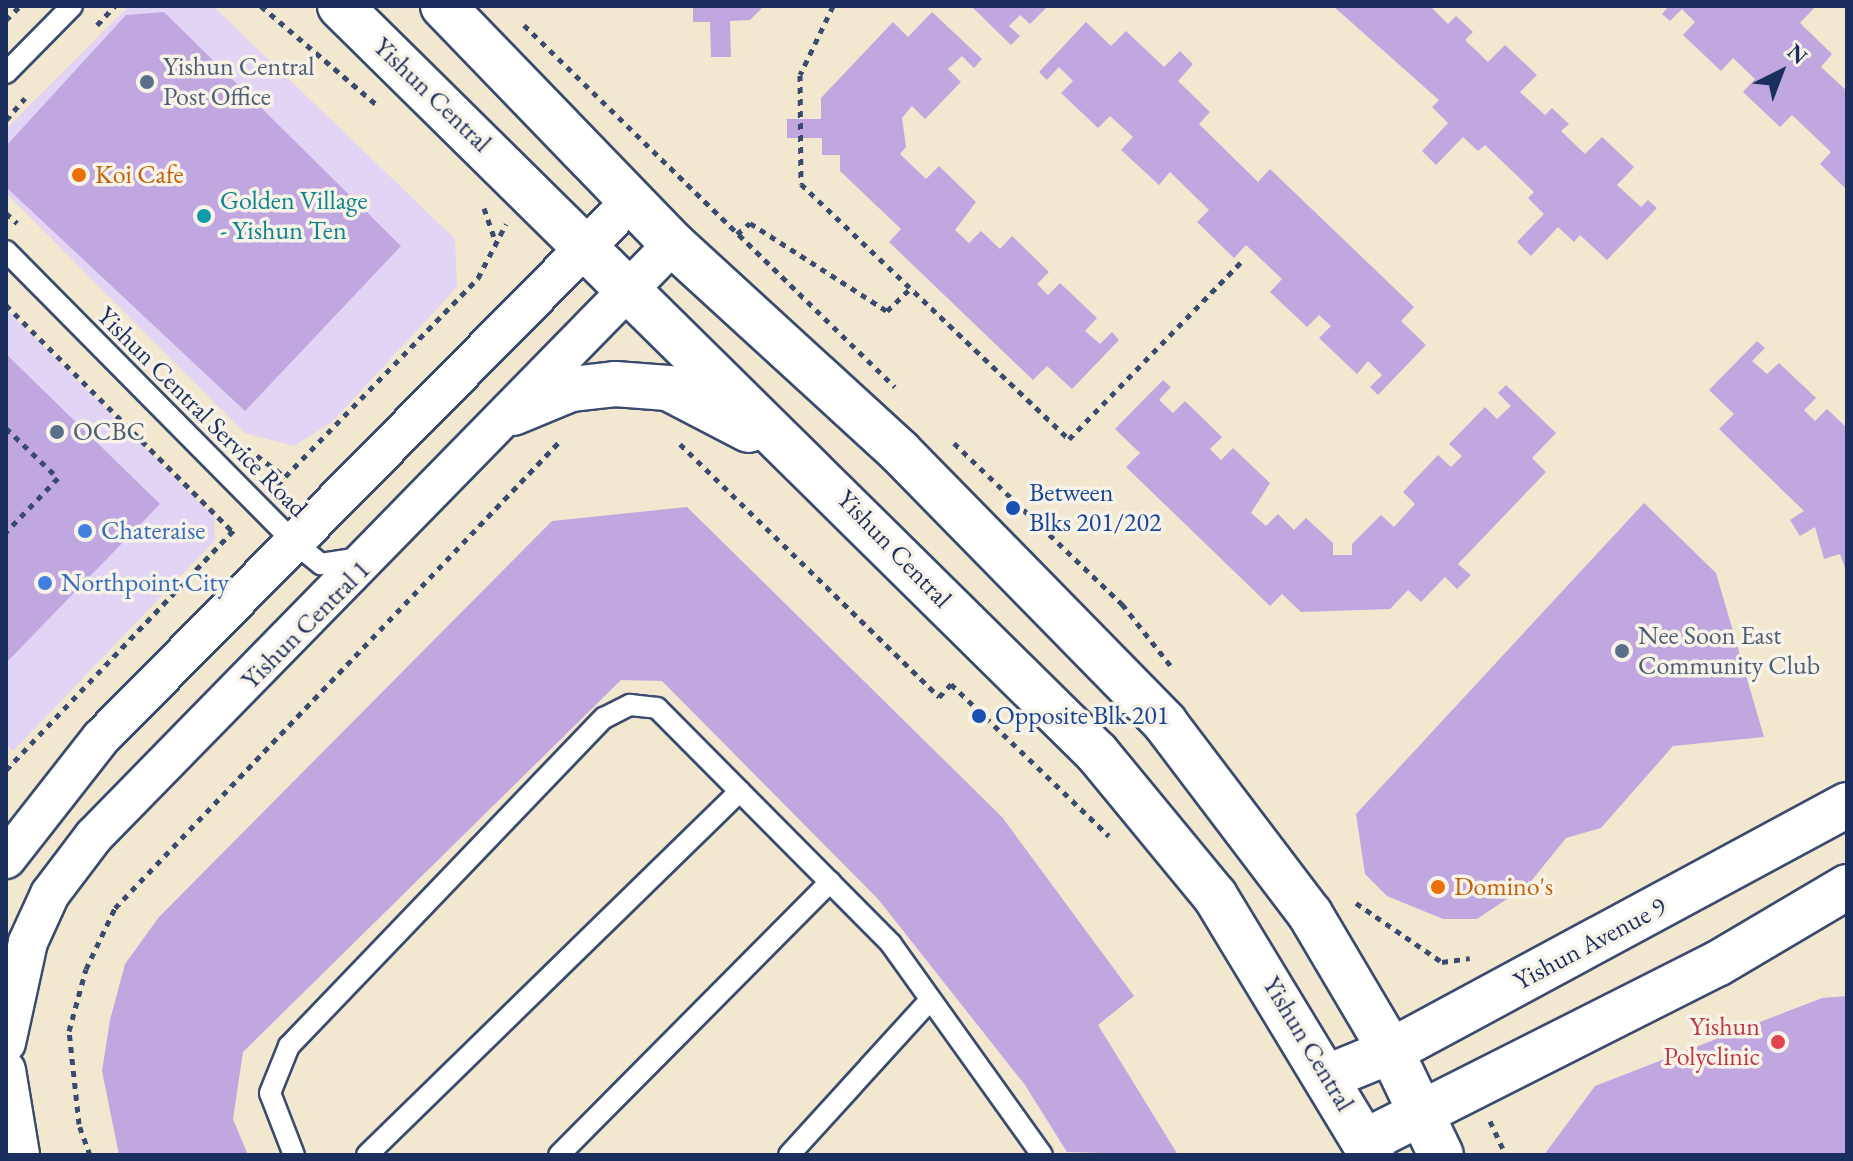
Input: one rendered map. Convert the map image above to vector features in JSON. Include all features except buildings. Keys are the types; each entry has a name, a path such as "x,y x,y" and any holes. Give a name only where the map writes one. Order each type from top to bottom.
{"main road":[{"name":"Yishun Central","path":"340,6 843,495 1097,753 1215,896 1330,1076 1369,1148"},
{"path":"443,6 673,244 900,452 1165,723 1310,914 1391,1051 1441,1155"},
{"path":"513,413 593,385 668,388 711,406 843,495"},
{"name":"Yishun Avenue 9","path":"1330,1076 1391,1051 1847,805"},
{"path":"1369,1148 1422,1116 1717,964 1847,887"}],"street":[{"path":"6,859 101,738 296,544 631,201"},
{"name":"Yishun Central 1","path":"6,1043 28,942 64,876 124,805 379,551 673,244"},
{"path":"6,1070 20,1155"}],"lane":[{"path":"6,73 72,6"},
{"name":"Yishun Central Service Road","path":"6,251 296,544 321,564 379,551"},
{"path":"294,1155 270,1093 289,1046 604,718 630,705 657,708 891,944 1040,1154"},
{"path":"367,1155 740,791"},
{"path":"559,1155 830,882"},
{"path":"789,1155 930,1000"}],"path":[{"path":"6,20 20,6"},
{"path":"261,6 381,109"},
{"path":"833,6 800,75 801,184 1069,439 1244,259"},
{"path":"6,770 478,278 494,237 482,201"},
{"path":"737,234 750,223 887,311 910,289"},
{"path":"6,305 233,532"},
{"path":"6,428 58,478 6,532"}],"shaded area":[{"name":"Golden Village - Yishun Ten","path":"129,6 213,6 455,239 457,287 332,422 294,446 245,433 6,193 6,129"},
{"path":"6,309 214,517 215,540 13,751 6,744"}],"place":[{"name":"Yishun Central Post Office","path":"147,82"},
{"name":"Koi Cafe","path":"79,175"},
{"name":"Golden Village - Yishun Ten","path":"204,216"},
{"name":"OCBC","path":"57,432"},
{"name":"Between Blks 201/202","path":"1013,508"},
{"name":"Chateraise","path":"85,531"},
{"name":"Northpoint City","path":"45,583"},
{"name":"Nee Soon East Community Club","path":"1622,651"},
{"name":"Opposite Blk 201","path":"979,716"},
{"name":"Domino's","path":"1438,887"},
{"name":"Yishun Polyclinic","path":"1778,1042"}]}
